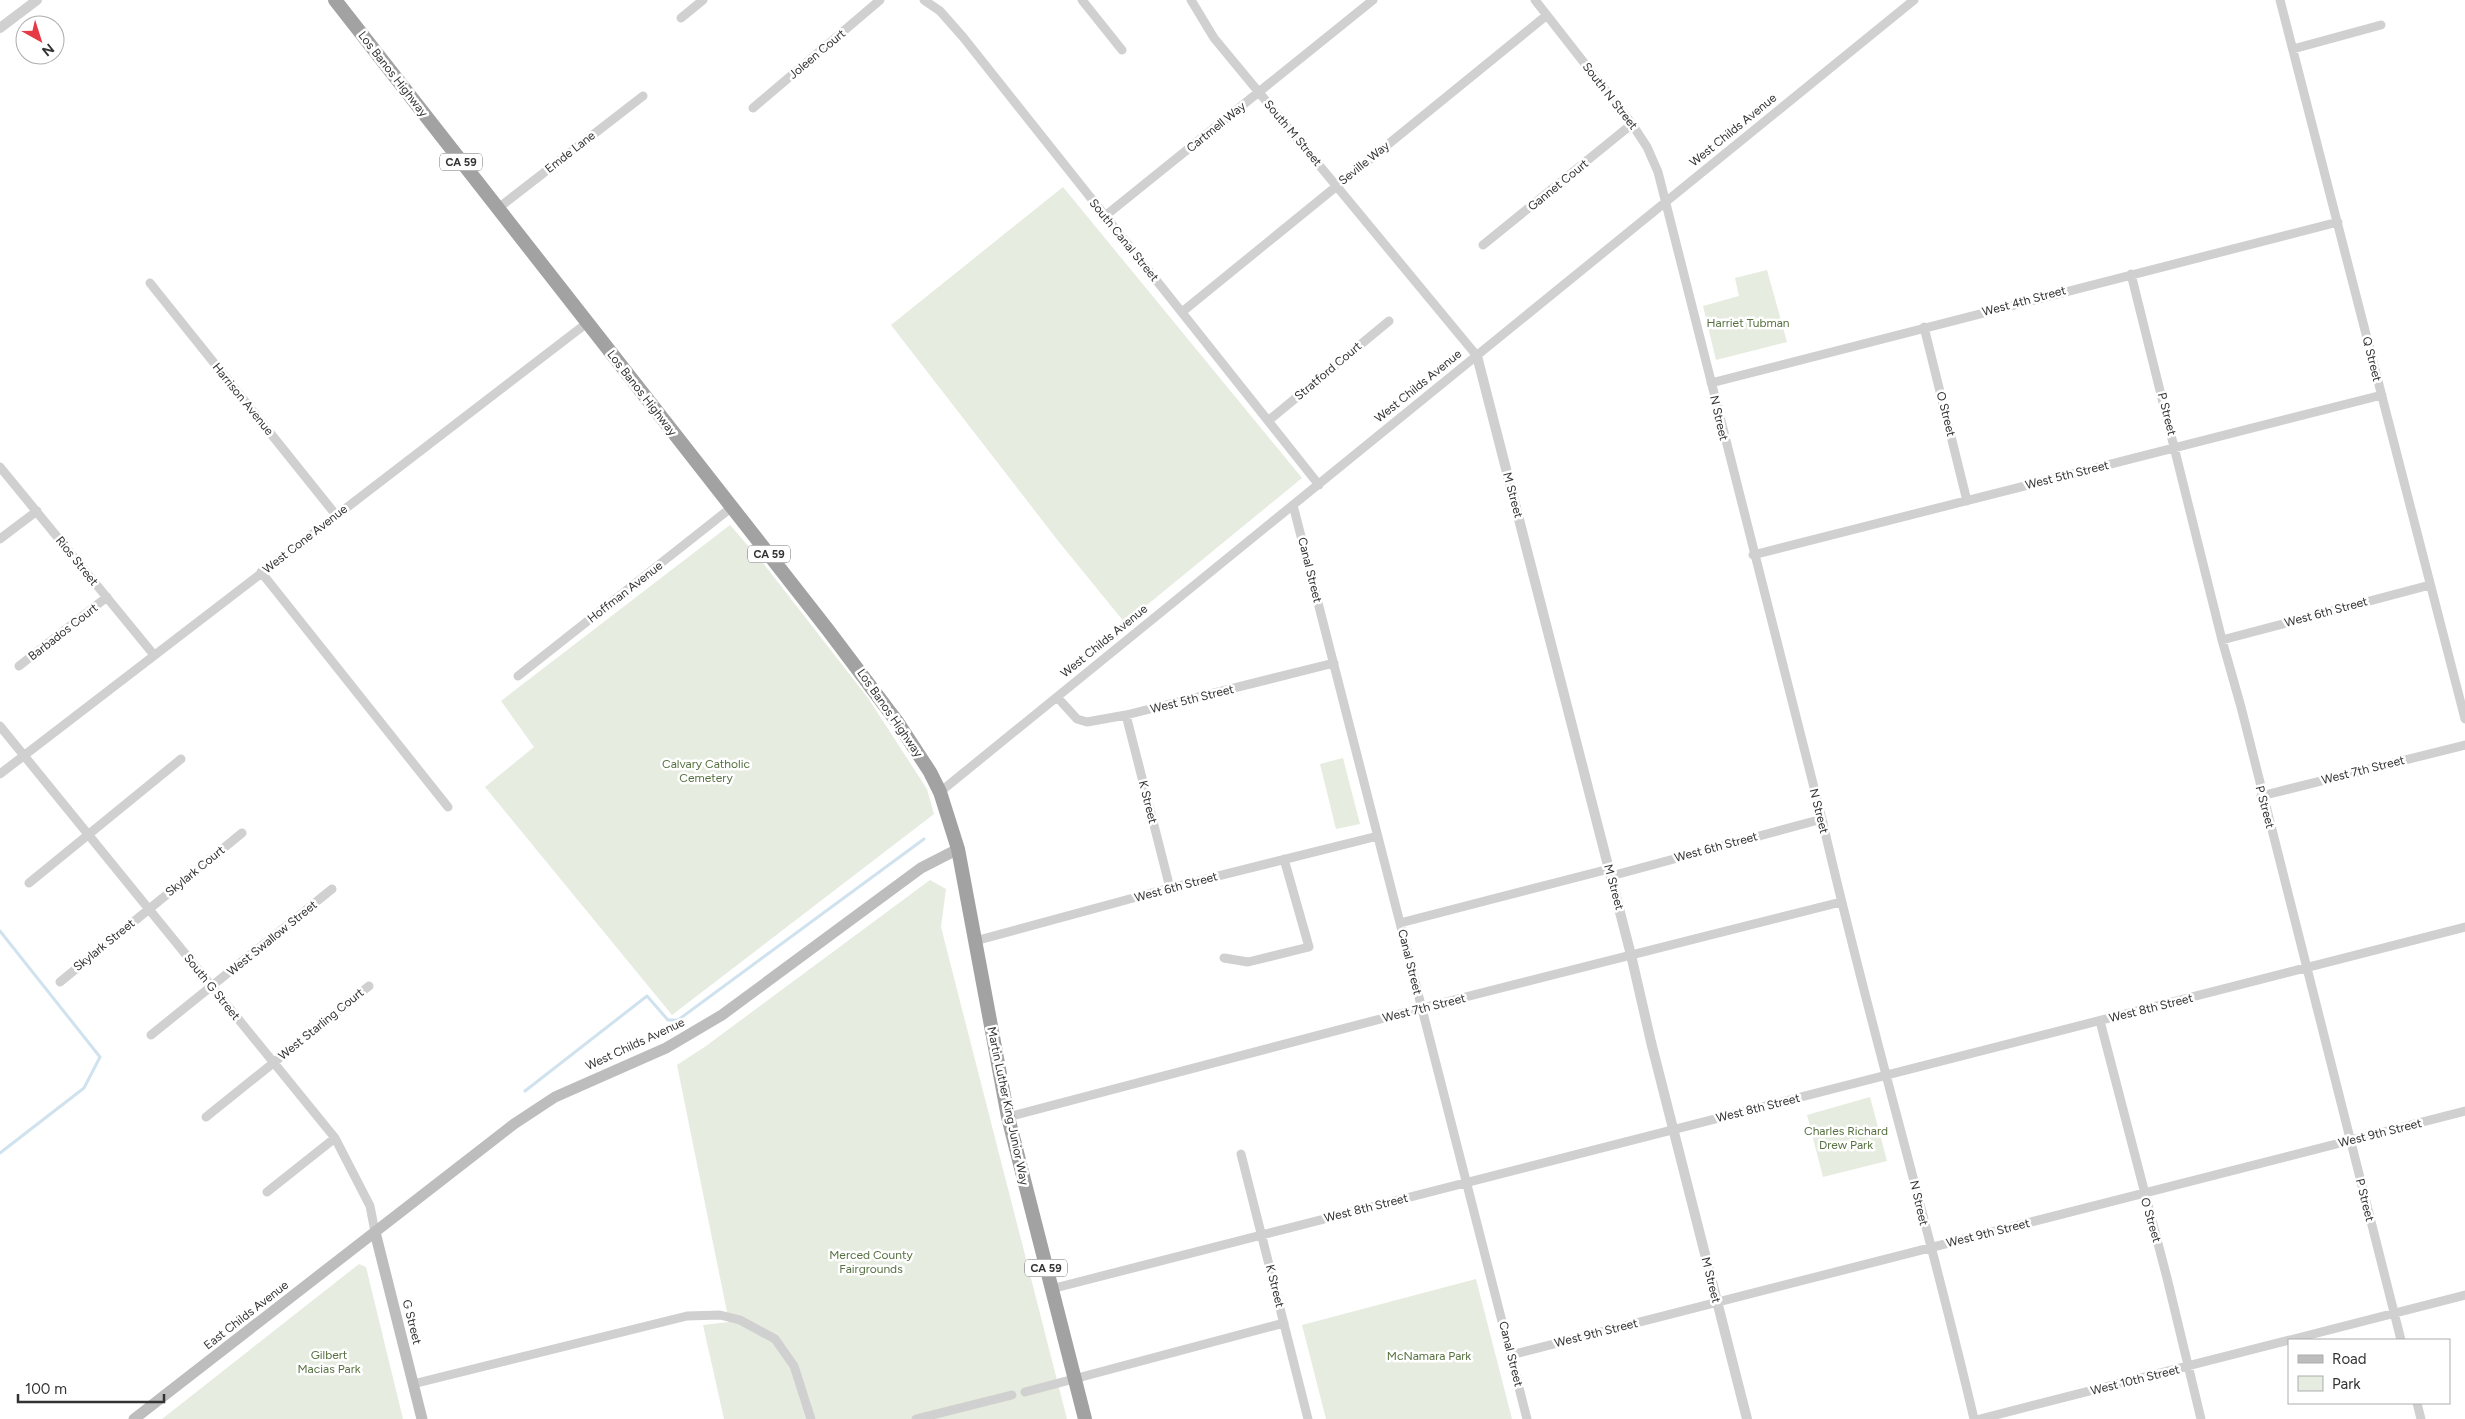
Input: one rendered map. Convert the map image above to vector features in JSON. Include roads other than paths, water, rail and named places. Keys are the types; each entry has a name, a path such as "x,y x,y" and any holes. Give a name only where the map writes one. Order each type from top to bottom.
{"highway":[{"name":"Los Banos Highway","path":"335,0 876,691 920,756 940,792"},
{"name":"Martin Luther King Junior Way","path":"940,792 958,849 1008,1117 1085,1419"}],"main road":[{"name":"West Childs Avenue","path":"375,1232 514,1124 555,1097 690,1035 722,1015 921,868 958,849"},
{"name":"G Street","path":"375,1232 422,1419"},
{"name":"East Childs Avenue","path":"134,1419 375,1232"}],"street":[{"path":"0,28 37,0"},
{"path":"681,18 703,0"},
{"name":"Joleen Court","path":"753,108 880,0"},
{"name":"South Canal Street","path":"924,0 940,11 963,37 1319,485"},
{"path":"1082,0 1122,50"},
{"name":"South M Street","path":"1191,0 1214,38 1477,356"},
{"name":"Cartmell Way","path":"1105,216 1373,0"},
{"name":"South N Street","path":"1535,0 1632,124 1653,159 1666,202"},
{"name":"West Childs Avenue","path":"940,792 1914,0"},
{"name":"Q Street","path":"2280,0 2465,719"},
{"name":"Seville Way","path":"1182,312 1547,15"},
{"path":"2293,49 2381,26"},
{"name":"Emde Lane","path":"497,208 643,96"},
{"name":"Gannet Court","path":"1483,245 1632,124"},
{"name":"N Street","path":"1666,202 1753,555 1822,819 1885,1076 1910,1163 1930,1248 1954,1333 1974,1419"},
{"name":"West 4th Street","path":"1711,383 2338,222"},
{"name":"P Street","path":"2131,274 2176,448 2222,640 2241,707 2261,796 2401,1339"},
{"name":"Harrison Avenue","path":"150,283 336,515"},
{"name":"Stratford Court","path":"1268,421 1389,321"},
{"name":"West Cone Avenue","path":"0,774 587,323"},
{"name":"O Street","path":"1924,327 1967,501"},
{"name":"M Street","path":"1477,356 1632,955 1673,1130 1747,1419"},
{"name":"West 5th Street","path":"1753,555 2382,395"},
{"name":"Rios Street","path":"0,467 154,655"},
{"name":"Canal Street","path":"1293,505 1527,1419"},
{"name":"Hoffman Avenue","path":"518,676 732,507"},
{"path":"0,539 37,511"},
{"path":"261,572 448,807"},
{"name":"West 6th Street","path":"2222,640 2430,585"},
{"name":"Barbados Court","path":"18,666 107,597"},
{"name":"West 5th Street","path":"1057,697 1077,719 1087,722 1126,715 1334,664"},
{"name":"K Street","path":"1126,715 1170,888"},
{"path":"0,726 24,756"},
{"name":"West 7th Street","path":"2261,796 2465,745"},
{"name":"South G Street","path":"24,756 335,1138 370,1206 375,1232"},
{"path":"29,883 181,759"},
{"name":"West 6th Street","path":"1400,923 1610,873 1822,819"},
{"name":"Skylark Court","path":"149,909 242,833"},
{"name":"West 6th Street","path":"974,941 1170,888 1378,836"},
{"path":"1224,958 1248,962 1309,947 1284,860"},
{"name":"West Swallow Street","path":"150,1035 332,890"},
{"name":"West 7th Street","path":"1008,1117 1422,1008 1841,902"},
{"name":"Skylark Street","path":"60,982 149,909"},
{"name":"West 8th Street","path":"1051,1289 2465,927"},
{"name":"West Starling Court","path":"206,1118 369,986"},
{"name":"O Street","path":"2100,1021 2167,1278 2201,1419"},
{"name":"West 9th Street","path":"1511,1355 2465,1111"},
{"path":"267,1192 335,1138"},
{"name":"K Street","path":"1241,1154 1308,1419"},
{"name":"West 10th Street","path":"2293,1339 2465,1295"},
{"path":"413,1384 687,1316 720,1315 740,1320 775,1340 794,1366 811,1419"},
{"path":"1025,1392 1076,1380 1284,1323"},
{"name":"West 10th Street","path":"1980,1419 2288,1340"},
{"path":"916,1419 1012,1395"},
{"path":"2416,1404 2421,1419"}],"waterway":[{"path":"525,1091 647,996 668,1020 678,1020 924,839"},
{"path":"0,931 100,1057 84,1088 0,1153"}],"park label":[{"name":"Harriet Tubman","path":"1748,323"},
{"name":"Calvary Catholic Cemetery","path":"706,771"},
{"name":"Charles Richard Drew Park","path":"1846,1138"},
{"name":"Merced County Fairgrounds","path":"871,1262"},
{"name":"McNamara Park","path":"1429,1356"},
{"name":"Gilbert Macias Park","path":"329,1362"}]}
